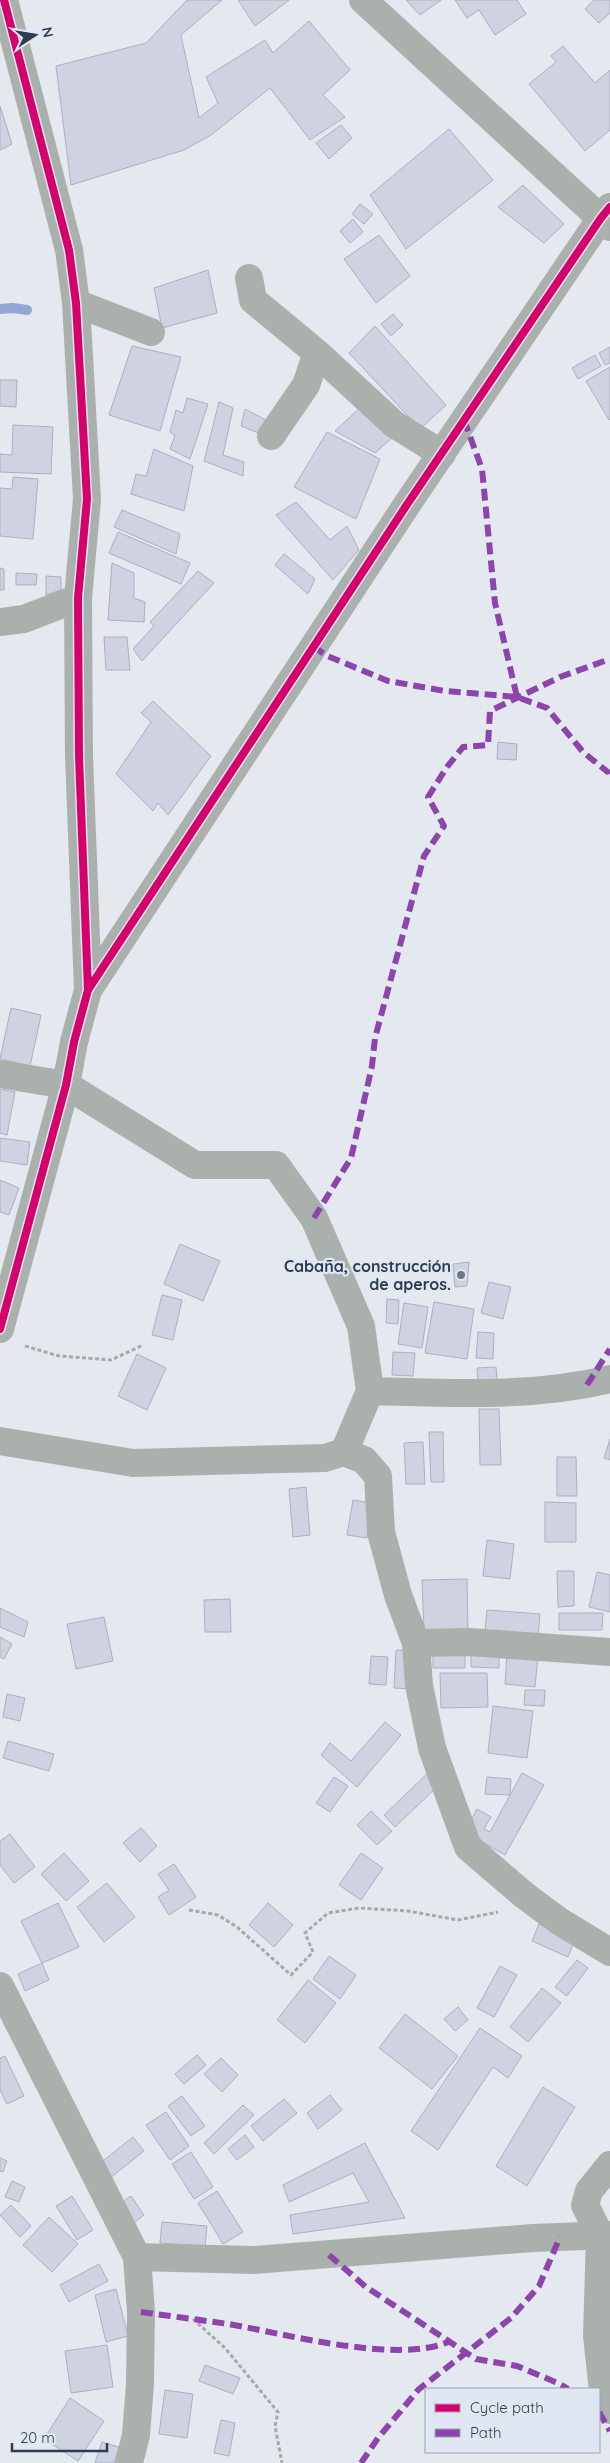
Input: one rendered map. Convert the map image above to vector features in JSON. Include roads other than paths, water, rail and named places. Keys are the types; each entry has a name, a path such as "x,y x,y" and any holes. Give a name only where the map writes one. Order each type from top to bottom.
{"street":[{"path":"4,0 69,250 76,303 87,499 78,598 80,756 88,990 66,1085 5,1292 10,1336"},
{"path":"88,990 442,454 607,217 363,0"},
{"path":"249,278 253,300 317,353 394,424 442,454"},
{"path":"76,303 150,332"},
{"path":"272,436 306,385 317,353"},
{"path":"0,622 24,619 78,598"},
{"path":"0,1074 66,1085 195,1165 276,1165 314,1218 361,1326 370,1391 344,1452"},
{"path":"370,1391 487,1394 587,1385 610,1379"},
{"path":"0,1442 133,1463 325,1458 344,1452 364,1460 378,1476 381,1532 386,1556 416,1643 419,1685 432,1748 468,1846 535,1904 559,1922 610,1952"},
{"path":"416,1643 468,1642 610,1652"},
{"path":"0,1986 137,2257 141,2312 140,2384 136,2435 129,2463"},
{"path":"610,2165 589,2191 585,2205 605,2235 597,2336 603,2391 610,2410"},
{"path":"137,2257 252,2260 605,2235"}],"waterway":[{"path":"0,309 27,310"}],"place":[{"name":"Cabaña, construcción de aperos.","path":"461,1275"}]}
